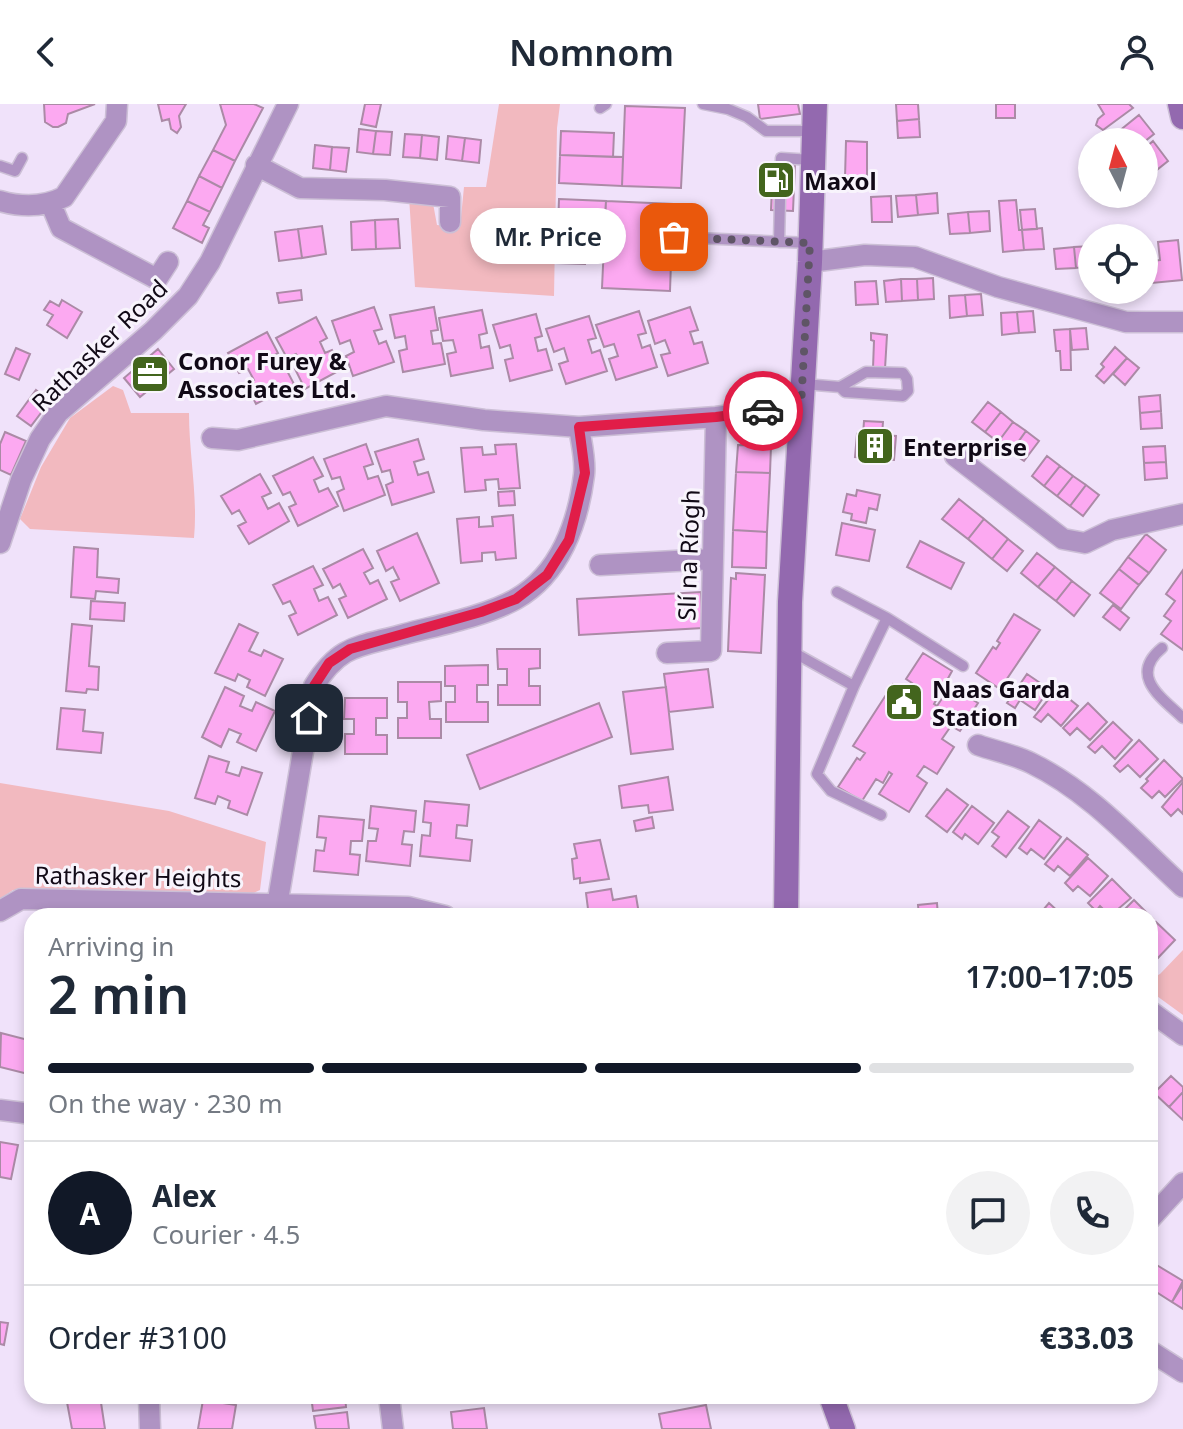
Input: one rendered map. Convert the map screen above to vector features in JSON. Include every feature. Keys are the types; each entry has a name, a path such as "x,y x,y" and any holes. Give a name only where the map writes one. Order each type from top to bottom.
{"main road":[{"path":"786,908 789,650 815,104"},
{"path":"1180,104 1183,117"},
{"path":"834,1404 843,1429"}],"street":[{"path":"0,201 19,205 51,204 64,197 116,121 117,104"},
{"name":"Rathasker Road","path":"0,543 21,480 40,439 58,413 153,331 188,296 210,262 288,104"},
{"path":"256,165 300,188 385,190 450,197 450,222"},
{"path":"51,204 61,228 157,279 168,262"},
{"path":"810,252 915,257 998,287 1126,322 1183,322"},
{"path":"212,438 238,440 386,406 484,420 579,427 716,417 802,395"},
{"name":"Slí na Ríogh","path":"667,653 711,651 716,417"},
{"path":"277,906 314,686 329,663 350,649 516,599 547,575 569,540 585,473 579,427"},
{"path":"955,456 1063,539 1085,543 1112,530 1183,514"},
{"path":"600,565 713,559"},
{"path":"978,745 1028,761 1050,773 1093,803 1183,887"},
{"name":"Rathasker Heights","path":"0,911 21,899 412,908"},
{"path":"1158,1017 1183,1035"},
{"path":"0,1110 24,1113"},
{"path":"1158,1210 1183,1183"},
{"path":"1158,1356 1183,1372"},
{"path":"149,1404 150,1429"},
{"path":"390,1404 393,1429"}],"lane":[{"path":"703,104 747,117 766,131 815,131"},
{"path":"0,166 15,171 22,158"},
{"path":"779,242 781,158 814,160"},
{"path":"674,237 779,242 810,252"},
{"path":"802,395 840,387 866,372 903,373 909,385 903,396 845,392 840,387"},
{"path":"837,592 887,618 963,666"},
{"path":"881,815 831,791 817,774 887,618"},
{"path":"1162,648 1153,657 1147,675 1150,686 1183,718"},
{"path":"789,650 854,686"}],"shaded area":[{"path":"499,104 560,104 554,296 415,287 409,197 432,198 437,225 460,227 464,187 486,187"},
{"path":"113,386 123,390 131,413 189,413 194,538 30,529 20,519 41,467 70,418"},
{"path":"0,783 169,811 266,842 260,890 245,897 62,889 13,890 0,899"},
{"path":"1183,950 1183,1015 1158,997 1160,974"}],"building":[{"path":"44,104 95,104 68,114 66,123 53,127 45,122"},
{"path":"158,104 186,104 179,116 181,127 177,133 171,129 169,119 162,121"},
{"path":"220,104 254,104 263,108 235,161 213,150 226,125"},
{"path":"365,104 381,104 376,127 361,124"},
{"path":"758,104 798,104 800,114 760,119"},
{"path":"896,104 918,104 919,119 897,121"},
{"path":"996,104 1015,104 1015,118 996,118"},
{"path":"1098,104 1129,104 1133,108 1106,128 1100,128 1096,125 1104,114"},
{"path":"625,106 685,108 681,188 622,186"},
{"path":"1139,115 1149,128 1123,128"},
{"path":"919,119 920,137 898,138 897,121"},
{"path":"359,129 376,131 373,154 357,152"},
{"path":"376,131 392,132 390,155 373,154"},
{"path":"561,131 614,133 613,157 560,155"},
{"path":"405,134 422,135 420,158 403,157"},
{"path":"422,135 439,137 437,160 420,158"},
{"path":"448,136 465,138 462,161 446,159"},
{"path":"465,138 481,140 479,163 462,161"},
{"path":"846,141 867,142 867,179 845,178"},
{"path":"315,145 332,147 330,170 313,168"},
{"path":"332,147 349,148 346,172 330,170"},
{"path":"1158,148 1168,161 1158,169"},
{"path":"213,150 235,161 222,188 199,176"},
{"path":"560,155 623,157 622,186 559,183"},
{"path":"773,163 795,164 793,211 771,210"},
{"path":"199,176 222,188 210,212 187,201"},
{"path":"937,193 938,213 918,215 916,195"},
{"path":"916,195 918,215 898,217 896,196"},
{"path":"891,196 892,222 872,222 871,197"},
{"path":"559,199 606,201 604,231 558,229"},
{"path":"1016,200 1024,250 1003,252 999,201"},
{"path":"187,201 210,212 203,225 209,228 202,243 173,228"},
{"path":"606,201 673,204 670,291 602,288"},
{"path":"1035,209 1037,229 1022,230 1020,210"},
{"path":"989,211 990,231 970,233 968,212"},
{"path":"968,212 970,233 950,234 948,214"},
{"path":"398,219 400,248 376,249 375,220"},
{"path":"375,220 376,249 352,250 351,222"},
{"path":"322,226 326,254 302,258 298,229"},
{"path":"1042,228 1044,249 1024,250 1022,230"},
{"path":"298,229 302,258 279,261 275,232"},
{"path":"558,229 586,230 585,264 556,263"},
{"path":"1178,240 1182,280 1158,282 1158,242"},
{"path":"1074,247 1078,247 1078,268 1076,268"},
{"path":"1074,247 1076,268 1056,269 1054,249"},
{"path":"933,278 934,299 918,300 917,279"},
{"path":"901,279 902,301 886,302 884,281"},
{"path":"901,279 917,279 918,300 902,301"},
{"path":"876,281 878,304 856,305 855,282"},
{"path":"301,290 302,300 279,303 277,293"},
{"path":"981,294 983,315 967,316 965,295"},
{"path":"965,295 967,316 950,318 949,296"},
{"path":"62,300 82,312 67,338 47,325 53,315 44,310 50,301 59,306"},
{"path":"374,307 382,329 374,331 379,344 386,341 394,362 353,376 346,356 354,352 350,340 340,344 332,321"},
{"path":"434,307 438,330 431,331 433,344 441,343 445,364 403,372 399,351 407,349 405,336 395,338 390,315"},
{"path":"690,307 698,330 690,332 694,344 702,342 708,363 668,376 661,355 670,353 665,340 655,344 648,321"},
{"path":"482,310 487,333 479,335 481,348 489,346 493,368 451,376 447,354 456,352 453,340 443,341 439,318"},
{"path":"639,311 646,333 638,335 642,348 650,345 657,367 616,380 609,359 618,356 614,344 604,347 596,325"},
{"path":"1033,311 1035,332 1019,333 1017,312"},
{"path":"1017,312 1019,333 1002,335 1001,313"},
{"path":"536,314 542,336 535,338 538,351 546,349 552,370 510,381 505,360 513,358 510,345 500,348 493,325"},
{"path":"589,316 596,338 588,340 592,353 600,350 607,371 566,384 559,364 568,361 564,348 554,352 546,329"},
{"path":"316,317 327,338 320,342 325,353 332,350 342,369 305,389 295,369 302,365 296,354 287,358 276,338"},
{"path":"1086,328 1088,349 1072,350 1070,329"},
{"path":"1070,329 1071,370 1061,370 1054,330"},
{"path":"267,332 278,353 271,357 277,368 284,365 294,384 256,404 246,384 254,380 248,369 239,373 228,353"},
{"path":"871,333 887,335 885,369 873,368 874,341 871,340"},
{"path":"1115,347 1127,358 1104,383 1096,376"},
{"path":"16,348 30,354 19,380 5,374"},
{"path":"158,349 174,369 140,397 124,378"},
{"path":"1127,358 1139,368 1125,385 1113,374"},
{"path":"36,390 50,401 31,426 17,416"},
{"path":"1160,395 1161,411 1140,413 1139,397"},
{"path":"988,402 1001,412 985,432 972,422"},
{"path":"1161,411 1162,428 1141,429 1140,413"},
{"path":"1001,412 1013,422 998,442 985,432"},
{"name":"Enterprise","path":"864,421 883,422 882,435 896,436 894,460 855,457 857,434 863,435"},
{"path":"1013,422 1026,431 1011,452 998,442"},
{"path":"1026,431 1039,441 1024,461 1011,452"},
{"path":"5,432 26,441 11,475 0,470 0,444"},
{"path":"418,439 424,459 414,462 418,475 428,472 434,492 392,505 386,485 393,482 390,470 382,472 375,452"},
{"path":"366,444 373,464 364,467 368,479 378,476 385,495 344,511 337,492 344,489 340,477 332,479 324,459"},
{"path":"516,444 520,488 499,489 498,479 485,480 486,490 465,492 461,448 482,447 483,455 496,454 495,445"},
{"path":"738,445 771,446 770,473 736,472"},
{"path":"1165,446 1166,462 1144,463 1143,447"},
{"path":"1047,456 1060,466 1044,486 1032,476"},
{"path":"313,457 323,476 314,480 319,492 328,488 338,506 298,526 289,507 296,504 290,492 283,495 273,476"},
{"path":"1166,462 1167,478 1145,480 1144,463"},
{"path":"1060,466 1073,476 1057,496 1044,486"},
{"path":"736,472 770,473 767,532 733,530"},
{"path":"260,474 271,493 262,497 268,509 279,503 289,521 249,544 238,526 246,522 239,510 232,514 221,496"},
{"path":"1073,476 1086,485 1070,506 1057,496"},
{"path":"1086,485 1099,495 1083,516 1070,506"},
{"path":"857,490 880,495 877,510 869,508 866,523 851,520 852,514 843,512 847,494 856,496"},
{"path":"514,491 515,505 499,506 498,492"},
{"path":"959,499 984,519 968,539 942,519"},
{"path":"513,515 516,558 496,560 495,552 482,553 482,561 461,563 457,519 479,517 479,527 493,526 492,517"},
{"path":"984,519 1008,539 992,559 968,539"},
{"path":"842,523 875,530 869,561 836,555"},
{"path":"733,530 767,532 766,568 732,567"},
{"path":"417,533 439,583 400,601 391,582 399,579 393,567 386,571 377,551"},
{"path":"1146,534 1166,550 1149,573 1128,557"},
{"path":"1008,539 1023,551 1007,571 992,559"},
{"path":"920,541 964,563 951,589 907,567"},
{"path":"74,547 98,549 97,577 119,579 118,593 96,591 95,599 71,597"},
{"path":"363,549 373,568 364,573 370,584 378,580 387,599 348,618 339,599 346,596 340,584 333,588 323,569"},
{"path":"1037,553 1055,567 1038,587 1021,573"},
{"path":"1128,557 1149,573 1139,585 1119,569"},
{"path":"313,566 323,585 314,589 319,601 328,597 337,615 298,635 289,616 296,613 290,601 283,604 273,585"},
{"path":"1055,567 1072,581 1056,601 1038,587"},
{"path":"1119,569 1139,585 1121,609 1100,593"},
{"path":"1183,570 1183,650 1161,634 1171,621 1164,616 1175,601 1166,594"},
{"path":"736,573 765,575 761,653 728,651 731,578 736,579"},
{"path":"1072,581 1090,595 1074,616 1056,601"},
{"path":"701,592 703,628 579,635 577,599"},
{"path":"91,601 125,603 124,621 90,619"},
{"path":"1113,605 1129,618 1120,630 1103,617"},
{"path":"1014,614 1040,630 1000,689 976,673 993,647 996,649 1000,643 997,641"},
{"path":"72,624 92,626 89,666 99,667 98,690 87,689 86,693 66,691"},
{"path":"239,624 258,633 249,651 261,656 264,650 283,659 265,696 247,687 250,680 238,674 235,681 215,673"},
{"path":"497,649 540,649 540,668 529,669 529,686 540,686 540,705 498,705 498,685 507,685 507,669 498,669"},
{"path":"923,653 952,671 934,704 937,706 950,686 978,703 960,731 951,726 942,739 954,747 937,774 924,766 917,776 927,783 909,812 879,794 892,774 889,772 883,783 876,779 862,801 838,787 857,758 860,760 865,753 853,746 893,684 906,692 912,683 906,679"},
{"path":"488,665 488,685 477,685 477,702 488,702 488,722 446,722 446,702 455,702 455,686 445,686 445,666"},
{"path":"708,669 713,707 669,712 664,674"},
{"path":"1027,674 1049,689 1035,710 1020,700 1015,708 1007,703"},
{"path":"398,682 441,682 441,701 429,702 430,719 441,719 441,738 398,738 398,718 407,718 407,702 398,702"},
{"path":"225,687 244,696 240,706 252,711 256,702 275,711 256,751 237,742 241,734 229,729 221,747 202,737"},
{"path":"666,687 673,749 631,754 623,692"},
{"path":"1057,689 1078,706 1061,726 1048,714 1041,722 1034,717"},
{"path":"345,698 387,698 387,718 376,718 376,735 387,735 387,754 345,754 345,734 354,734 354,719 344,719"},
{"path":"599,703 612,737 480,789 467,755"},
{"path":"1088,703 1107,722 1090,740 1077,728 1070,735 1063,728"},
{"path":"61,708 85,710 83,731 103,733 101,753 57,749"},
{"path":"1113,722 1132,740 1115,759 1102,746 1095,753 1088,747"},
{"path":"1139,740 1158,759 1140,777 1128,765 1120,772 1114,766"},
{"path":"209,756 229,762 226,772 239,776 242,767 262,773 247,815 228,808 230,801 218,796 215,804 195,798"},
{"path":"1164,760 1183,779 1165,797 1159,791 1152,798 1141,788"},
{"path":"668,777 673,810 649,813 648,805 622,808 619,786"},
{"path":"1183,782 1183,814 1178,809 1171,816 1162,807"},
{"path":"947,789 968,805 947,832 926,816"},
{"path":"425,801 469,805 467,826 457,825 456,838 472,840 470,861 420,856 422,835 430,836 431,823 423,822"},
{"path":"371,806 416,811 414,832 404,831 402,844 412,845 410,866 366,861 368,841 376,841 378,829 369,828"},
{"path":"972,806 994,823 978,844 965,834 962,839 953,832"},
{"path":"1008,811 1029,827 1006,857 992,846 999,837 992,832"},
{"path":"319,816 364,820 362,841 351,841 350,854 360,855 358,875 314,871 316,850 324,851 326,838 317,837"},
{"path":"652,817 654,828 636,831 634,821"},
{"path":"1039,820 1061,837 1044,859 1031,849 1027,854 1019,848"},
{"path":"1067,838 1088,855 1070,876 1058,866 1054,871 1045,864"},
{"path":"600,840 609,879 580,883 580,878 574,879 572,859 577,858 574,844"},
{"path":"1088,858 1108,876 1090,896 1078,886 1073,891 1065,883"},
{"path":"1112,879 1131,898 1119,908 1093,908 1088,903"},
{"path":"611,889 613,900 636,896 638,908 588,908 586,893"},
{"path":"1134,900 1142,908 1126,908"},
{"path":"937,903 937,908 918,908 918,905"},
{"path":"1158,924 1175,940 1158,958"},
{"path":"1,1033 24,1039 24,1073 0,1067"},
{"path":"1171,1076 1183,1087 1183,1092 1169,1107 1158,1097 1158,1089"},
{"path":"1183,1092 1183,1120 1169,1107"},
{"path":"0,1142 18,1145 11,1179 0,1177"},
{"path":"1158,1266 1183,1281 1172,1302 1158,1293"},
{"path":"1183,1285 1183,1309 1172,1302"},
{"path":"0,1322 8,1323 4,1345 0,1344"},
{"path":"67,1404 101,1404 105,1429 72,1429"},
{"path":"202,1404 236,1405 232,1429 198,1429"},
{"path":"312,1404 346,1404 346,1407 313,1411"},
{"path":"706,1405 711,1429 662,1429 659,1414"},
{"path":"484,1408 487,1429 453,1429 451,1412"},
{"path":"347,1412 349,1429 316,1429 314,1416"}],"way so far":[{"path":"674,237 810,243 801,406 763,411"}],"place":[{"name":"Maxol","path":"776,180"},
{"name":"Mr. Price","path":"674,237"},
{"name":"Conor Furey & Associates Ltd.","path":"150,374"},
{"name":"Enterprise","path":"875,446"},
{"name":"Naas Garda Station","path":"904,702"}],"route":[{"path":"309,718 314,686 329,663 350,649 516,599 547,575 569,540 585,473 579,427 763,411"}]}
